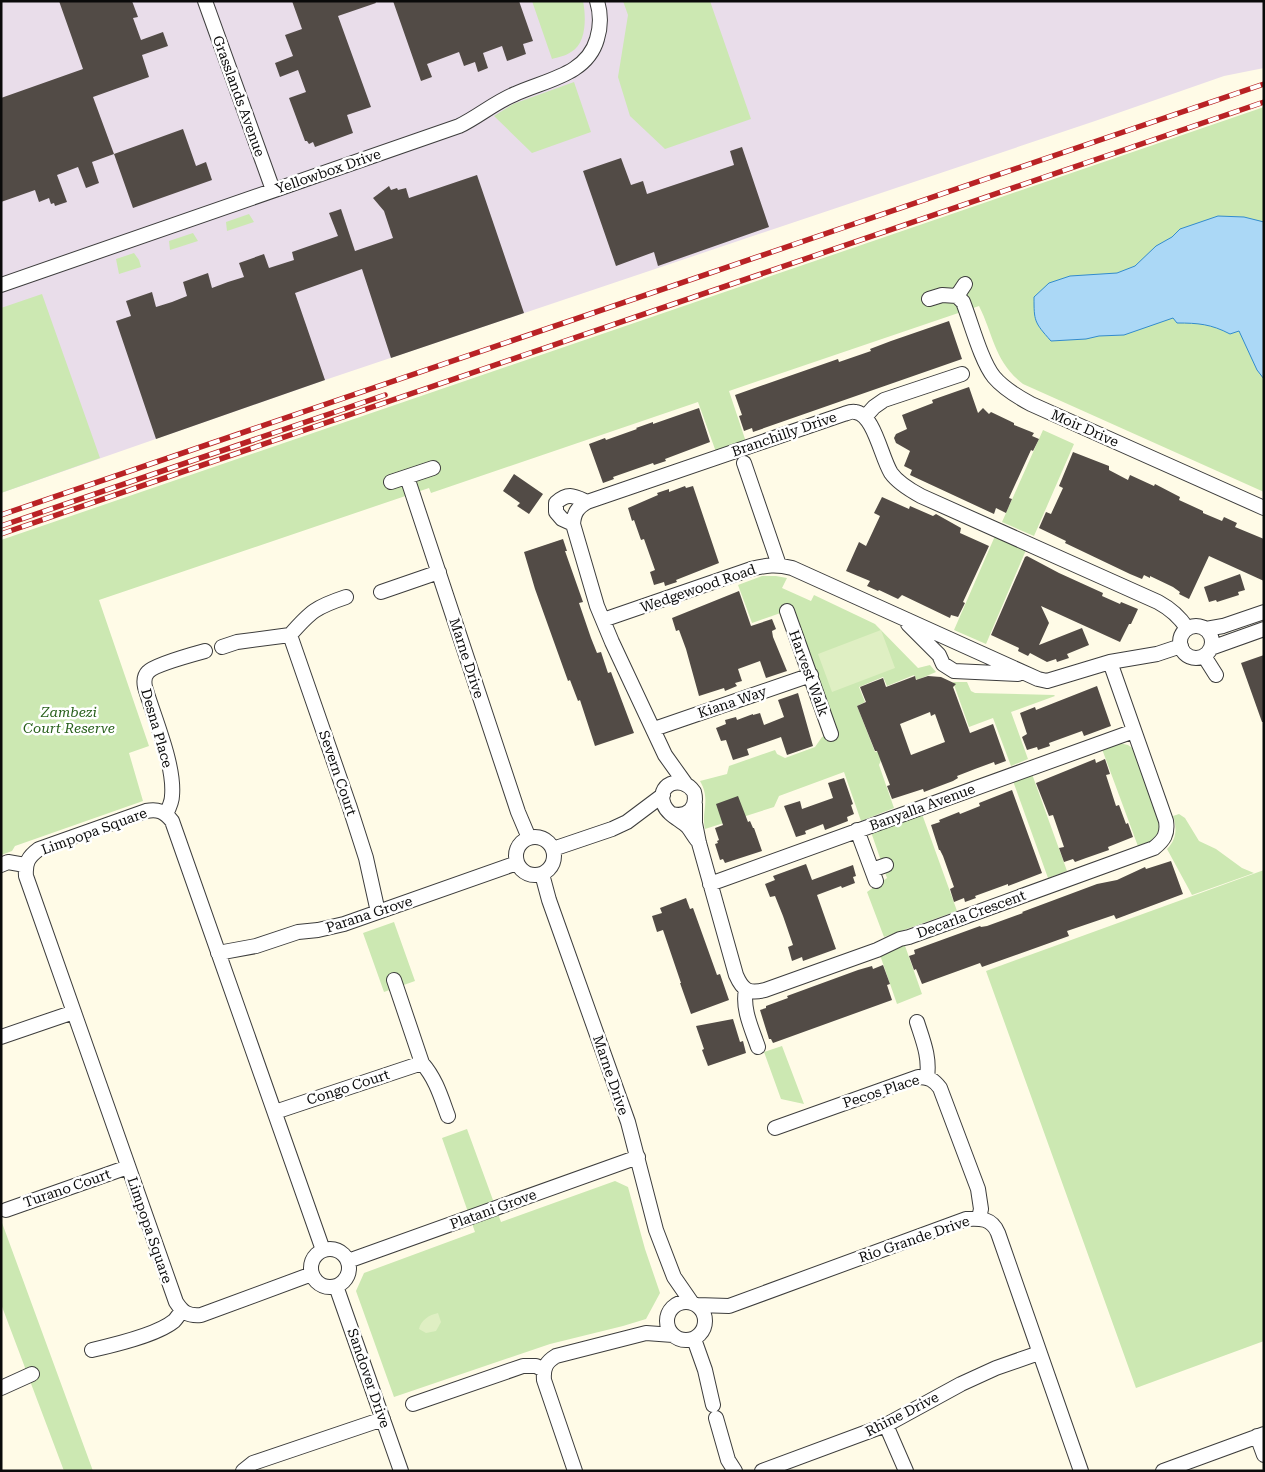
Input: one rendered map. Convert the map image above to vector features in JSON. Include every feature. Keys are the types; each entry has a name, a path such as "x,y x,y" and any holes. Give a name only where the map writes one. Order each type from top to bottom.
{"street":[{"name":"Grasslands Avenue","path":"205,1 273,190"},
{"name":"Yellowbox Drive","path":"1,285 459,126 478,117 514,94 566,74 579,66 596,44 600,29 600,11 597,1"},
{"path":"929,299 942,295 960,299 965,284"},
{"name":"Moir Drive","path":"960,299 993,376 1016,396 1264,508"},
{"path":"962,374 884,400 865,417 872,426 883,459 892,474 906,487 930,500 1158,602 1172,610 1187,628"},
{"name":"Branchilly Drive","path":"587,502 844,414 855,412 865,417"},
{"path":"744,463 779,565"},
{"path":"392,482 432,468"},
{"name":"Marne Drive","path":"407,477 518,812 529,838"},
{"path":"573,524 562,519 556,512 556,503 563,497 573,496 587,502"},
{"path":"553,849 628,822 671,813 683,815 692,809 696,798 694,792 685,783 665,755 603,620 573,524 575,512 587,502"},
{"name":"Wedgewood Road","path":"603,620 751,569 765,565 779,565 792,568 1047,682 1110,662 1157,654 1180,646"},
{"path":"380,592 439,572"},
{"path":"222,647 237,642 290,635 310,613 322,605 346,597"},
{"name":"Harvest Walk","path":"787,611 831,734"},
{"path":"1206,629 1223,626 1264,612"},
{"name":"Wedgewood Road","path":"902,618 938,655 944,664 954,671 1030,675"},
{"path":"1216,675 1208,652 1212,638 1206,629 1197,625 1187,628 1181,636 1180,646 1190,657 1200,658 1208,652 1264,629"},
{"name":"Severn Court","path":"290,635 366,858 378,912"},
{"path":"938,655 937,642 946,637"},
{"name":"Desna Place","path":"166,814 172,798 173,786 168,762 144,680 148,672 156,667 205,651"},
{"name":"Decarla Crescent","path":"746,990 756,992 877,950 900,939 1154,848 1163,841 1168,831 1166,821 1110,662"},
{"name":"Kiana Way","path":"654,729 811,675"},
{"name":"Banyalla Avenue","path":"710,884 1134,731"},
{"path":"665,755 666,774 663,805 687,826 699,843"},
{"path":"628,822 664,793 671,784 685,783"},
{"path":"694,804 699,843 736,976 746,990 744,999 746,1009 758,1047"},
{"name":"Limpopa Square","path":"182,1311 176,1302 26,876 25,865 30,855 39,849 146,811 160,810 172,822 324,1250"},
{"path":"857,830 874,875 886,865"},
{"path":"529,838 541,838 550,844 553,849 554,861 547,871 542,874 530,875 520,868 517,863 517,851 524,841 529,838"},
{"path":"1,865 8,862 25,865"},
{"name":"Parana Grove","path":"218,953 256,946 298,932 344,924 517,863"},
{"name":"Marne Drive","path":"542,874 549,900 628,1122 656,1230 674,1277 694,1304"},
{"path":"394,980 422,1063 431,1073 437,1084 448,1116"},
{"path":"1,1037 74,1012"},
{"path":"917,1022 927,1052 927,1077"},
{"name":"Congo Court","path":"275,1112 422,1063"},
{"name":"Pecos Place","path":"775,1128 918,1077 927,1077 940,1088 978,1189 981,1209 979,1218"},
{"name":"Platani Grove","path":"348,1261 638,1157"},
{"name":"Turano Court","path":"6,1210 128,1167"},
{"name":"Rio Grande Drive","path":"704,1328 729,1306 966,1219 979,1218 989,1222 995,1228 1081,1471"},
{"path":"324,1250 336,1250 342,1253 348,1261 348,1274 336,1286 323,1286 317,1282 312,1274 312,1261 315,1255 324,1250"},
{"path":"92,1350 118,1344 162,1328 175,1320 182,1311 191,1316 201,1314 312,1274"},
{"name":"Marne Drive","path":"669,1313 674,1277"},
{"name":"Sandover Drive","path":"336,1286 401,1471"},
{"path":"575,1471 544,1380 544,1370 548,1362 554,1356 646,1333 673,1335 683,1340 694,1339 704,1328 704,1315 694,1304 680,1302 646,1333"},
{"name":"Rio Grande Drive","path":"694,1304 729,1306"},
{"path":"669,1313 668,1327 673,1335"},
{"path":"694,1339 705,1370 728,1460 735,1471"},
{"name":"Rhine Drive","path":"762,1471 886,1425 961,1384 996,1368 1039,1353"},
{"path":"412,1404 523,1366 536,1366 544,1370"},
{"path":"1,1388 32,1374"},
{"path":"243,1471 253,1463 383,1419"},
{"path":"886,1425 906,1471"},
{"path":"1162,1471 1260,1435 1264,1455"}],"shaded area":[{"path":"1,1 1264,1 1264,68 1224,76 325,380 1,493"}],"green space":[{"path":"532,1 583,1 585,14 583,36 576,48 567,54 552,59"},
{"path":"623,1 710,1 751,119 665,149 630,116 618,77 628,15"},
{"path":"574,82 591,132 532,153 494,116 513,104"},
{"name":"Zambezi Court Reserve","path":"1264,107 1264,492 1023,384 1013,375 1000,357 979,306 729,391 746,442 716,452 698,402 431,493 429,488 99,600 149,746 129,753 143,801 15,846 12,851 1,855 1,540"},
{"path":"249,214 254,222 227,231 226,222"},
{"path":"193,233 198,241 170,250 169,241"},
{"path":"134,253 141,267 119,274 116,259"},
{"path":"42,294 100,458 1,493 1,308"},
{"path":"1043,430 1074,444 1034,536 1002,522"},
{"path":"995,536 1026,550 986,644 954,630"},
{"path":"762,576 787,578 782,588 811,601 814,595 875,624 918,668 930,665 936,672 917,680 914,675 887,686 883,677 859,687 865,702 857,706 875,752 879,751 882,758 879,765 894,808 861,821 844,772 779,796 774,807 705,829 705,794 700,781 727,774 729,766 775,750 777,754 785,758 815,747 822,737 838,732 792,609 752,623 738,585"},
{"path":"881,630 895,668 832,692 818,654"},
{"path":"953,682 967,682 971,691 975,693 1055,696 1011,712 1028,759 1011,766 993,718 969,727"},
{"path":"1119,743 1128,745 1135,750 1163,826 1156,841 1139,849 1102,749"},
{"path":"1032,774 1067,871 1048,878 1013,781"},
{"path":"922,814 957,911 884,937 867,892 887,878 871,832"},
{"path":"1179,814 1185,818 1199,841 1216,849 1242,868 1254,873 1192,895 1167,849 1173,841 1175,833 1173,816"},
{"path":"1264,870 1264,1341 1136,1388 986,971"},
{"path":"394,922 415,981 384,992 363,933"},
{"path":"904,943 922,994 897,1004 880,955"},
{"path":"782,1046 804,1104 781,1099 764,1052"},
{"path":"467,1129 501,1222 615,1181 628,1187 645,1249 660,1293 646,1319 550,1344 394,1397 356,1291 364,1273 475,1232 442,1138"},
{"path":"1,1220 93,1471 64,1471 1,1304"},
{"path":"438,1313 441,1322 436,1331 426,1333 419,1329 426,1318"}],"water":[{"path":"1218,216 1244,217 1264,222 1264,379 1257,370 1239,331 1230,334 1204,325 1177,323 1173,318 1124,335 1051,341 1038,325 1034,311 1034,297 1049,283 1070,276 1117,273 1135,266 1156,246 1172,237 1180,229"}],"building":[{"path":"59,1 132,1 138,17 133,18 141,40 163,32 168,46 142,55 149,77 93,97 114,154 92,162 99,183 86,188 78,167 57,175 67,202 55,206 54,203 51,204 49,198 39,202 35,190 1,202 1,98 83,69"},
{"path":"292,1 375,1 376,3 338,16 371,107 347,115 353,133 315,147 313,142 309,144 305,141 289,98 306,92 298,70 280,77 275,63 293,56 285,35 302,29"},
{"path":"393,1 519,1 533,41 523,44 526,54 507,61 502,46 483,53 488,68 478,72 475,62 464,66 459,52 427,64 432,77 421,81"},
{"path":"183,129 196,166 206,162 212,180 133,208 114,154"},
{"path":"742,147 769,227 658,266 654,252 616,266 583,171 621,158 631,185 643,181 647,194 734,165 730,151"},
{"path":"477,175 524,313 391,358 362,269 295,293 325,380 156,439 116,321 131,316 126,301 152,292 156,307 172,302 187,296 183,282 208,273 212,288 244,277 239,263 264,254 269,268 294,260 292,252 338,236 329,213 341,209 355,251 393,238 384,211 373,198 389,186 391,190 406,188 409,198"},
{"path":"949,321 962,359 753,432 752,428 744,431 739,416 742,415 735,395 838,359 839,362 871,351 870,349"},
{"path":"969,387 978,413 983,408 989,414 991,412 1014,423 1014,425 1034,433 1032,436 1039,439 1033,451 1031,450 1009,498 1012,499 1006,513 996,508 994,514 910,475 912,470 904,466 910,451 896,443 894,438 896,434 907,429 902,415 933,403 932,400"},
{"path":"699,408 710,442 665,459 666,461 654,465 653,463 613,477 614,479 603,483 589,444"},
{"path":"1073,452 1109,466 1109,470 1128,480 1130,475 1154,486 1155,484 1180,497 1179,500 1203,511 1203,513 1222,521 1224,517 1237,523 1235,527 1264,539 1264,581 1209,556 1189,599 1179,594 1180,592 1173,587 1150,576 1150,578 1144,575 1142,579 1130,574 1065,543 1066,541 1039,528 1046,512 1051,514 1063,488 1059,486"},
{"path":"514,474 543,494 529,514 517,506 520,503 503,491"},
{"path":"685,486 686,488 693,486 719,563 676,580 677,582 665,586 664,582 654,585 650,572 655,570 644,539 641,540 628,508 658,495 657,493 669,489 669,492"},
{"path":"882,497 909,509 910,506 933,516 936,514 961,528 960,533 989,546 958,617 951,615 950,618 902,595 898,599 878,591 867,586 870,581 846,571 859,542 866,546 880,516 874,513"},
{"path":"563,539 567,551 565,551 583,602 579,603 591,638 597,653 601,652 608,673 611,672 634,733 595,746 580,700 578,701 570,680 568,681 535,589 524,552"},
{"path":"1027,556 1103,593 1102,596 1138,609 1120,642 1041,606 1049,623 1039,645 1082,628 1089,645 1067,654 1069,658 1057,662 1056,659 1047,662 1030,653 1028,656 1018,651 1019,648 991,635"},
{"path":"1240,574 1245,590 1238,592 1239,595 1217,602 1216,600 1209,602 1204,587"},
{"path":"739,591 751,626 772,619 776,629 772,631 773,637 787,671 766,678 760,661 738,669 742,681 735,683 737,686 725,691 724,688 699,696 686,649 679,630 676,631 672,618"},
{"path":"1264,655 1264,722 1262,722 1241,663"},
{"path":"915,676 916,680 928,676 941,677 956,684 953,687 970,733 993,724 1006,761 995,765 994,762 975,769 957,776 958,778 953,781 924,792 923,789 892,799 887,786 890,785 857,706 866,702 860,687 883,678 886,687","holes":["930,712 931,716 935,714 945,742 911,755 900,724"]},
{"path":"1097,686 1111,726 1084,736 1082,731 1049,743 1050,746 1038,750 1037,747 1027,750 1022,737 1027,734 1020,713 1035,707 1036,710"},
{"path":"798,693 813,746 787,755 781,737 747,749 749,755 733,760 726,740 721,741 716,728 726,724 725,720 736,717 737,720 753,714 760,713 764,725 784,717 778,700"},
{"path":"1095,759 1096,763 1105,759 1110,774 1106,775 1116,806 1119,805 1133,837 1108,847 1109,850 1075,862 1073,859 1064,862 1059,848 1064,847 1053,815 1049,816 1036,783"},
{"path":"844,778 853,804 851,805 854,814 847,817 848,821 825,830 823,824 805,831 806,834 796,837 784,806 800,801 802,809 833,798 828,783"},
{"path":"1012,790 1042,873 975,896 976,898 965,902 964,898 954,902 950,889 954,887 931,825 959,812 960,814 980,806 979,803"},
{"path":"738,796 748,822 750,821 754,828 762,851 725,863 723,859 720,860 715,844 719,840 715,828 723,825 716,804"},
{"path":"1171,861 1183,894 1116,919 1114,915 1067,931 1069,936 982,967 980,963 922,984 916,969 914,970 909,956 915,954 914,950 980,926 987,926 1097,884 1117,880 1145,867 1146,869"},
{"path":"806,864 812,880 853,865 856,876 853,877 855,883 817,895 836,949 803,961 802,957 792,961 788,947 793,945 783,916 775,896 770,897 765,884 775,880 773,876"},
{"path":"686,898 690,909 693,908 717,975 720,974 729,1000 691,1014 663,930 657,932 652,916 662,913 660,908"},
{"path":"883,965 890,984 887,985 892,1000 773,1043 769,1039 760,1010 766,1008 766,1006 788,998 787,996 858,970 872,966 873,969"},
{"path":"733,1019 740,1042 743,1041 746,1053 708,1066 696,1026"}],"railway":[{"path":"1,515 1264,84"},
{"path":"1,534 1264,102"},
{"path":"1,526 385,395"}]}
